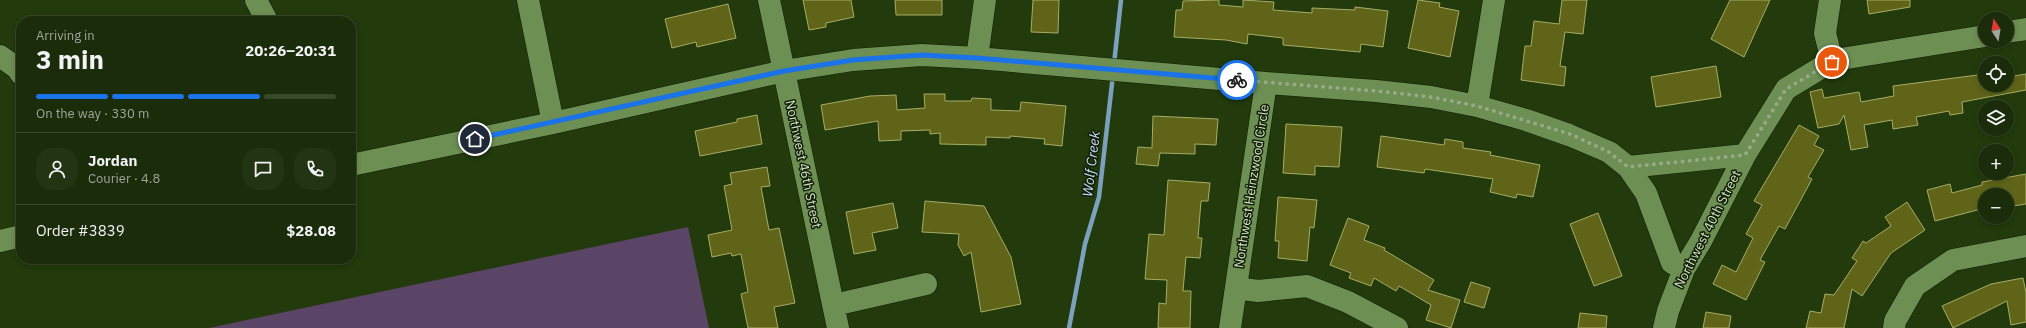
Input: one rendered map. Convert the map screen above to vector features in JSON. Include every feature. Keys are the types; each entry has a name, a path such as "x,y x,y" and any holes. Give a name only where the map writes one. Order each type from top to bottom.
{"street":[{"path":"256,0 264,16"},
{"path":"528,0 553,123"},
{"name":"Northwest 46th Street","path":"769,0 838,328"},
{"path":"977,58 985,0"},
{"path":"1477,106 1494,0"},
{"path":"1830,0 1825,33 1832,62"},
{"path":"2014,31 2026,29"},
{"name":"Northwest 40th Street","path":"1664,328 1668,311 1684,269 1701,241 1745,155 1786,89 1832,62 1846,58 1978,37"},
{"path":"356,164 553,123 784,71 853,60 922,55 977,58 1376,91 1431,97 1477,106 1570,134 1609,152 1628,167 1646,193 1672,263 1684,269"},
{"path":"0,56 16,67"},
{"name":"Northwest Heinzwood Circle","path":"1230,328 1266,83"},
{"path":"1628,167 1745,155"},
{"path":"0,241 16,237"},
{"path":"1894,328 1895,321 1915,286 1953,260 2026,246"},
{"path":"834,305 926,284"},
{"path":"1236,288 1258,291 1307,286 1348,302 1397,328"}],"shaded area":[{"path":"688,227 709,328 209,328"}],"building":[{"path":"803,0 851,0 854,17 826,23 826,27 809,30"},
{"path":"895,0 942,0 942,15 896,15"},
{"path":"1033,0 1059,0 1058,33 1031,32"},
{"path":"1219,0 1219,5 1243,7 1243,0 1274,2 1273,10 1312,13 1312,8 1355,10 1355,7 1388,11 1383,47 1361,44 1360,52 1283,45 1283,38 1248,34 1247,44 1226,40 1174,37 1176,10 1182,10 1183,1"},
{"path":"1418,0 1440,3 1439,7 1459,11 1450,57 1408,48"},
{"path":"1562,0 1587,0 1583,34 1565,32 1560,66 1566,67 1564,86 1521,80 1525,46 1531,46 1534,21 1559,24"},
{"path":"1730,0 1770,0 1744,57 1711,39"},
{"path":"1867,0 1910,0 1910,7 1869,14"},
{"path":"728,4 736,38 697,47 696,42 672,48 665,19"},
{"path":"1716,66 1721,97 1656,107 1651,77"},
{"path":"2026,74 2026,90 1962,102 1963,113 1950,115 1949,111 1916,117 1918,125 1893,129 1892,120 1864,125 1868,147 1851,150 1844,115 1839,124 1818,128 1810,92 1822,89 1824,98 1859,92 1861,102 1894,96 1893,86 1978,75 1978,92 2014,92 2014,76"},
{"path":"924,94 945,94 945,101 971,101 972,98 991,99 991,110 1020,111 1021,102 1066,106 1062,146 1044,144 1045,139 1010,136 1010,138 986,137 986,145 940,144 940,133 930,134 930,130 901,131 901,140 879,141 878,121 825,130 821,105 870,96 896,95 897,110 925,108"},
{"path":"757,115 762,144 700,156 695,131 737,122 737,119"},
{"path":"1153,116 1218,119 1216,145 1195,144 1195,154 1160,153 1158,166 1136,164 1138,147 1152,148"},
{"path":"1286,124 1342,127 1339,167 1315,166 1315,175 1283,173"},
{"path":"1799,125 1819,136 1814,145 1824,150 1808,177 1812,179 1785,229 1779,226 1760,260 1765,262 1746,300 1713,284 1722,265 1736,272 1753,238 1746,234 1762,205 1754,201"},
{"path":"1381,136 1444,145 1445,139 1463,142 1463,148 1491,152 1490,155 1540,165 1533,197 1517,194 1516,198 1490,192 1493,179 1425,169 1424,173 1377,167"},
{"path":"767,167 770,186 761,187 769,230 779,228 795,303 774,307 778,328 748,328 741,294 748,292 741,254 732,256 731,253 712,257 708,235 732,230 724,186 732,184 730,173"},
{"path":"2026,174 2026,204 2014,206 2014,188 1978,188 1978,210 1935,221 1927,190 1950,184 1952,193 1982,185 1982,182 1993,180 2014,180 2014,176"},
{"path":"1168,180 1210,183 1208,201 1201,201 1198,238 1202,238 1200,258 1186,257 1183,291 1191,291 1190,328 1158,328 1159,303 1166,304 1167,280 1145,279 1149,234 1164,235"},
{"path":"1278,197 1317,200 1314,228 1310,227 1307,261 1278,258 1279,241 1275,241"},
{"path":"925,201 984,206 1011,257 1021,304 981,312 971,252 964,256 958,245 959,234 922,232"},
{"path":"1907,202 1925,230 1891,253 1862,296 1852,289 1844,328 1806,328 1810,311 1821,313 1825,294 1834,295 1857,261 1852,258 1863,241 1866,243 1891,226 1885,217"},
{"path":"893,203 898,228 872,233 876,250 854,254 846,212"},
{"path":"1598,213 1622,276 1594,286 1570,224"},
{"path":"1348,218 1369,226 1364,240 1385,248 1384,250 1434,280 1428,290 1460,300 1451,328 1426,320 1431,305 1399,286 1396,291 1374,278 1371,286 1349,278 1351,273 1330,265"},
{"path":"2023,278 2026,293 2026,322 2011,325 2007,301 1953,328 1942,306 1991,284"},
{"path":"1471,282 1490,288 1484,308 1464,302"},
{"path":"1706,312 1731,316 1729,328 1703,328"},
{"path":"1580,313 1607,316 1606,328 1578,328"}],"waterway":[{"name":"Wolf Creek","path":"1114,64 1121,0"},
{"name":"Wolf Creek","path":"1069,328 1085,244 1099,197 1113,75"}],"way so far":[{"path":"1237,80 1376,91 1431,97 1477,106 1570,134 1609,152 1628,167 1745,155 1786,89 1832,62"}],"route":[{"path":"475,139 784,71 853,60 922,55 977,58 1237,80"}]}
